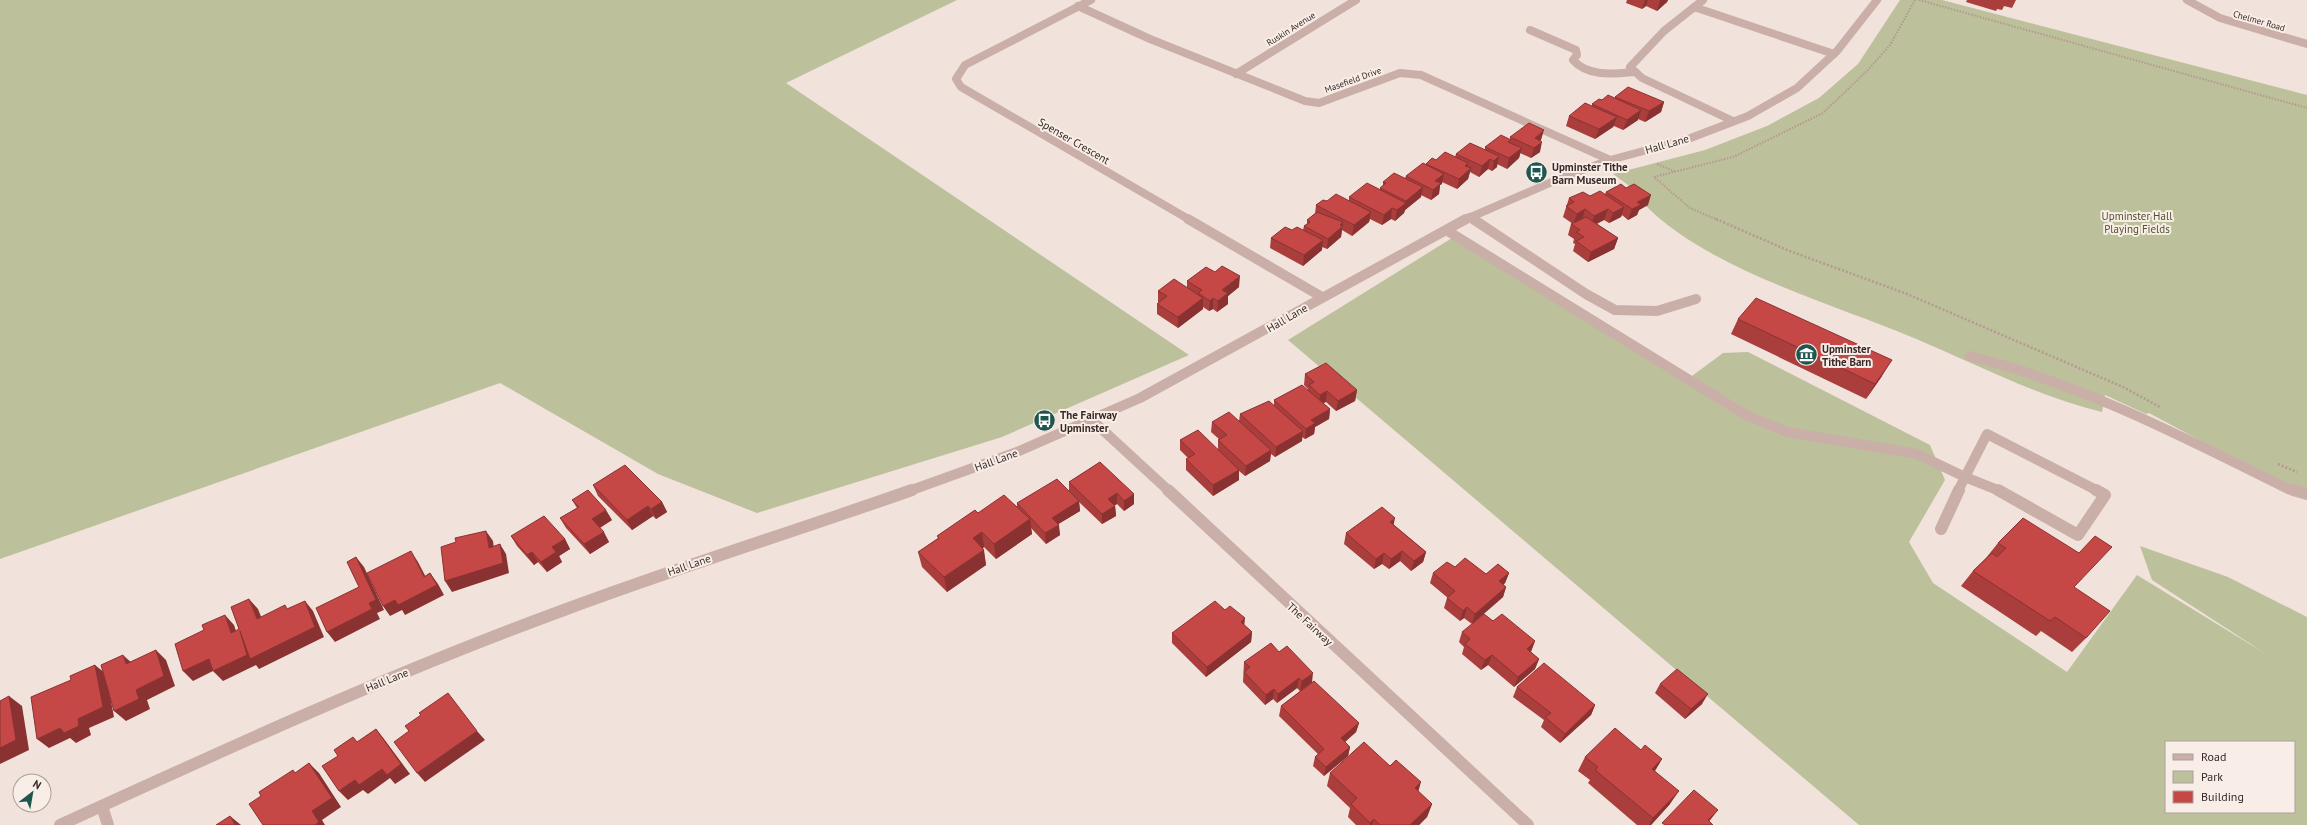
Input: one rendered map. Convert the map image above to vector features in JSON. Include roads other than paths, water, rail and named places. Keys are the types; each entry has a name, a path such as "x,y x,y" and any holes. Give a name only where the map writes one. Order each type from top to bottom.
{"street":[{"name":"Spenser Crescent","path":"1091,0 965,66 959,72 956,79 961,87 1322,297"},
{"name":"Ruskin Avenue","path":"1236,74 1356,0"},
{"path":"1634,72 1630,65 1664,31 1703,0"},
{"name":"Hall Lane","path":"60,825 341,698 532,621 644,580 964,472 1032,447 1093,422 1229,350 1322,297 1470,217 1561,178 1610,160 1688,139 1748,116 1797,88 1834,54 1877,0"},
{"name":"Chelmer Road","path":"2187,0 2220,18 2307,44"},
{"name":"Masefield Drive","path":"1078,6 1150,39 1305,101 1319,103 1400,73 1421,75 1610,160"},
{"path":"1694,7 1834,54"},
{"path":"1530,30 1576,50 1577,55 1573,60 1579,66 1609,74 1634,72 1732,121"},
{"path":"1470,217 1586,294 1615,310 1657,311 1696,299"},
{"path":"1446,230 1746,415 1787,432 1917,454 1965,477 1992,487 2078,535 2105,495 1987,434 1965,477 1941,529"},
{"path":"1970,356 2011,365 2097,396 2288,489 2307,494"},
{"name":"The Fairway","path":"1093,422 1528,825"},
{"path":"102,806 108,825"}],"place":[{"name":"Upminster Tithe Barn Museum","path":"1537,173"},
{"name":"Upminster Tithe Barn","path":"1806,355"},
{"name":"The Fairway Upminster","path":"1044,421"}],"park label":[{"name":"Upminster Hall Playing Fields","path":"2137,222"}]}
